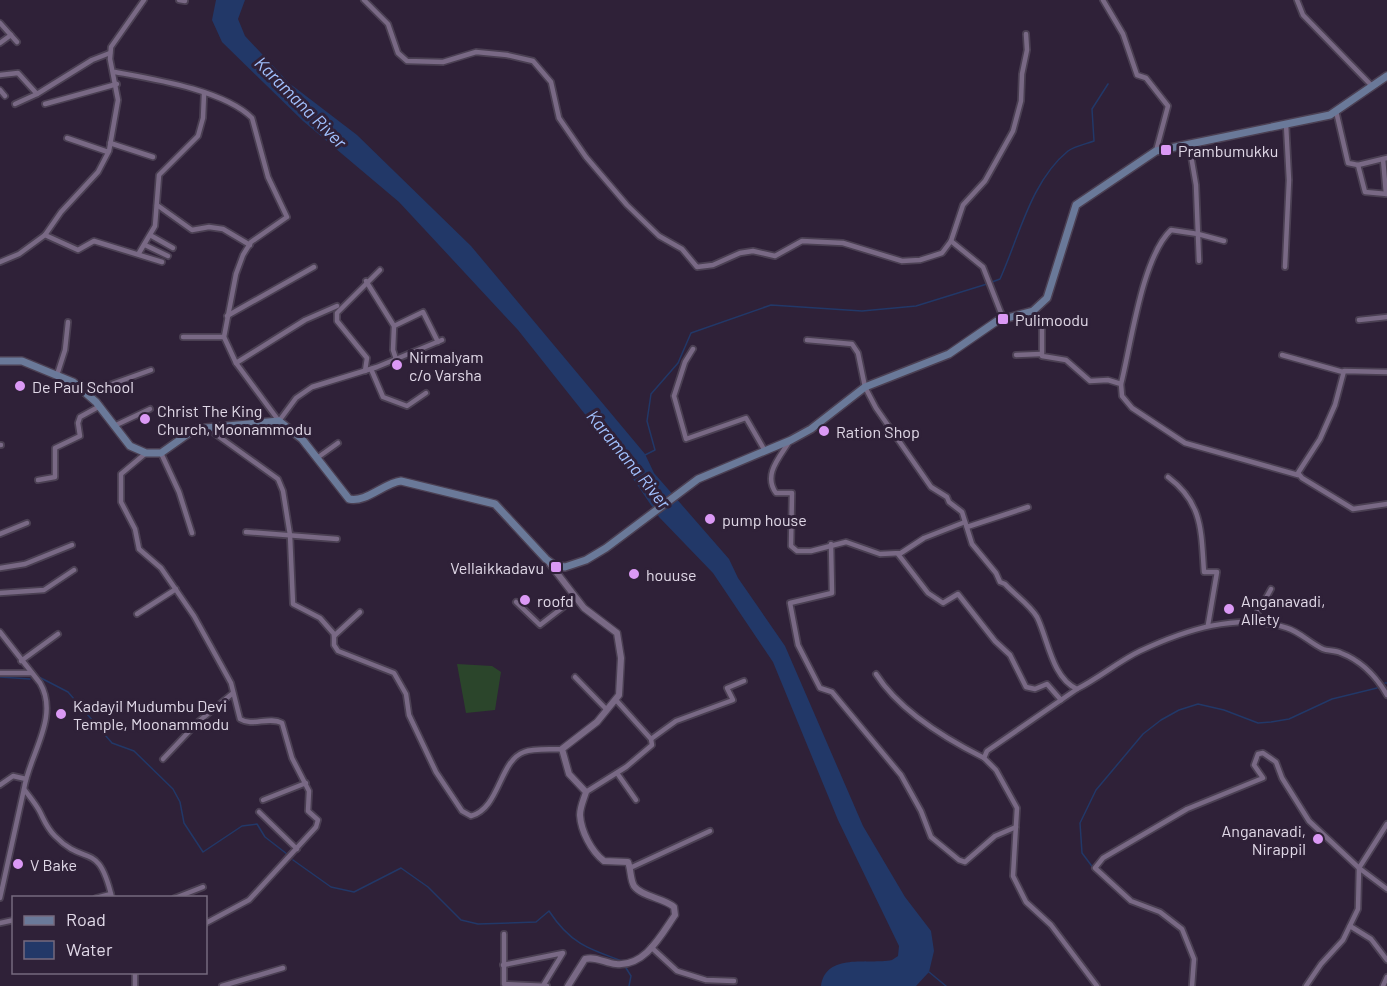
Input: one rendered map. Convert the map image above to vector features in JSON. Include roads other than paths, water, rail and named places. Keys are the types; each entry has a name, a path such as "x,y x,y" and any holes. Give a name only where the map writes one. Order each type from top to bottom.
{"main road":[{"path":"0,362 22,362 57,375 87,393 100,406 130,446 147,453 161,453 184,436 205,427 235,427 279,421 302,439 352,500 360,499 391,482 401,481 495,504 546,559 554,565 571,566 606,548 698,479 765,452 811,429 865,387 949,354 1003,318 1033,311 1047,298 1076,205 1156,151 1330,115 1387,76"}],"street":[{"path":"0,262 18,254 45,235 61,212 90,184 108,152 118,100 110,53 114,40 143,0"},
{"path":"179,0 185,0"},
{"path":"364,0 388,24 398,53 407,61 442,62 476,52 533,61 550,82 559,117 586,157 627,205 659,236 682,249 697,267 713,265 740,253 753,251 775,256 802,241 843,243 902,261 920,260 942,253 951,241 963,205 985,181 1013,131 1027,50 1026,34"},
{"path":"1103,0 1123,34 1137,75 1146,78 1168,106 1156,151"},
{"path":"1297,0 1303,15 1372,86"},
{"path":"0,23 17,42"},
{"path":"0,43 10,35"},
{"path":"15,104 37,94 92,60 110,53"},
{"path":"115,72 187,87 228,103 252,118 268,177 287,217 250,245 236,274 224,337 236,363 266,407 279,421 296,398 312,387 371,369 440,341 423,312 394,326"},
{"path":"0,75 18,73 37,94"},
{"path":"45,104 117,84"},
{"path":"0,90 5,96"},
{"path":"139,253 155,226 159,175 198,136 203,118 204,94"},
{"path":"1336,111 1348,163 1358,165 1385,158 1387,194 1365,192 1358,165"},
{"path":"1285,267 1290,180 1286,124"},
{"path":"67,138 108,152"},
{"path":"110,143 153,157"},
{"path":"1189,144 1193,163 1199,261"},
{"path":"157,205 189,229 195,231 209,227 223,230 250,245"},
{"path":"1224,241 1171,230 1165,236 1149,266 1121,384 1122,396 1132,408 1185,443 1299,475 1353,509 1387,504"},
{"path":"45,235 78,250 94,241 162,261"},
{"path":"150,235 172,248"},
{"path":"951,241 982,267 1003,318"},
{"path":"145,244 168,256"},
{"path":"227,316 314,267"},
{"path":"365,371 367,358 337,321 338,313 366,281 380,270"},
{"path":"366,281 394,326 393,350 396,360"},
{"path":"236,363 305,320 337,306"},
{"path":"1033,311 1042,328 1041,354"},
{"path":"1359,320 1387,317"},
{"path":"57,375 65,350 68,322"},
{"path":"183,337 224,337"},
{"path":"807,340 852,344 858,354 865,387 920,472 931,487 947,497 949,502 962,512 972,544 996,573 999,582 1005,584 1037,616 1051,656 1070,686 1077,689"},
{"path":"693,349 685,362 674,396 686,439 746,418 765,452"},
{"path":"1016,355 1041,354 1074,365 1090,381 1108,380 1121,384"},
{"path":"1282,355 1343,372 1347,369 1365,373 1386,372"},
{"path":"371,369 383,397 407,405 426,393"},
{"path":"87,393 152,370"},
{"path":"1299,475 1299,469 1320,439 1335,405 1343,372"},
{"path":"38,480 55,477 55,448 80,436 78,423 80,417 100,406"},
{"path":"114,426 150,409"},
{"path":"205,427 276,477 283,491 290,535 291,602 320,618 334,636 334,645 338,651 394,673 406,694 409,715 435,772 462,811 468,816 480,813 502,781 511,760 524,752 562,749"},
{"path":"791,440 773,467 770,477 776,493 792,493 792,546 797,551 804,552 831,544 854,543 880,554 898,554 924,538 1028,507"},
{"path":"317,458 338,443"},
{"path":"147,453 121,474 121,502 135,529 140,551 161,568 176,589 231,682 238,717 243,722 282,723 292,758 306,783 308,811 318,823 297,849 243,905 207,923"},
{"path":"161,453 179,492 192,533"},
{"path":"1168,477 1191,498 1200,525 1204,572 1217,572 1208,625"},
{"path":"0,534 27,523"},
{"path":"246,532 337,539"},
{"path":"831,544 834,586 832,593 790,603 798,645 820,688 832,692 888,758 921,811 931,837 960,860 965,861 995,836 1016,827"},
{"path":"0,568 26,564 72,545"},
{"path":"898,554 933,598 943,603 958,594 995,641 1010,655 1026,687 1035,689 1047,684 1060,700"},
{"path":"546,559 584,608 617,633 622,676 619,695 586,731 564,745 562,749 569,774 586,792"},
{"path":"0,593 44,590 74,570"},
{"path":"1252,623 1271,588"},
{"path":"137,614 176,589"},
{"path":"516,602 540,625 575,598"},
{"path":"334,636 360,612"},
{"path":"984,758 987,751 1060,700 1140,651 1208,625 1252,623 1288,628 1323,649 1340,652 1371,671 1387,695"},
{"path":"0,632 46,692 48,708 26,779 0,898"},
{"path":"21,661 58,634"},
{"path":"0,673 31,673"},
{"path":"876,674 898,702 960,746 984,758 996,770 1017,808 1013,876 1026,902 1050,925 1097,986"},
{"path":"575,677 607,710"},
{"path":"651,739 676,721 733,700 727,688 744,681"},
{"path":"163,759 198,722 233,693"},
{"path":"568,986 585,959 592,957 614,964 628,964 639,959 675,915 674,907 637,889 633,884 628,862 604,861 591,846 580,814 586,792 616,773 652,745 651,739 616,700"},
{"path":"1192,986 1194,959 1187,936 1160,912 1124,895 1095,868 1103,858 1195,805 1263,778 1254,761 1258,754 1263,753 1276,762 1282,778 1309,821 1359,868 1387,890"},
{"path":"616,773 636,800"},
{"path":"0,785 13,776 26,779"},
{"path":"263,800 306,783"},
{"path":"24,789 40,812 45,826 57,839 100,862 109,878 112,896"},
{"path":"259,812 297,849"},
{"path":"1306,986 1321,964 1343,940 1350,926 1358,909 1359,868 1387,824"},
{"path":"630,868 710,831"},
{"path":"178,896 203,887"},
{"path":"1350,926 1371,939 1387,960"},
{"path":"504,934 504,965 504,984 545,985 563,953 504,965"},
{"path":"651,947 677,970 706,980 734,981"},
{"path":"222,986 283,968"},
{"path":"1383,986 1387,976"}],"water":[{"name":"Karamana River","path":"216,0 245,0 238,19 245,36 289,83 357,135 471,246 645,454 654,473 729,559 738,578 785,646 863,826 905,897 931,931 934,951 929,972 916,986 821,986 825,975 831,968 849,962 892,960 898,956 899,946 838,820 773,662 713,573 659,517 615,452 518,330 399,202 303,121 222,42 212,20"}],"waterway":[{"path":"992,282 1000,279 1027,210 1044,178 1068,151 1094,141 1092,109 1108,84"},
{"name":"Karamana River","path":"645,455 655,450 647,421 651,394 678,363 691,333 771,305 862,311 916,306 987,284"},
{"path":"0,677 30,679"},
{"path":"39,677 68,692 112,743 134,751 173,789 180,802 184,823 203,852 242,826 257,824 265,837 287,854"},
{"path":"1094,869 1082,853 1080,823 1096,790 1143,734 1161,720 1179,710 1198,704 1224,710 1258,723 1271,722 1289,719 1332,699 1377,688"},
{"path":"293,860 331,887 354,892 401,868 428,887 461,920 478,924 536,922 549,911 572,938 599,953 622,961"},
{"path":"1190,986 1191,957"},
{"path":"626,968 631,976 629,986"},
{"path":"929,972 946,986"}],"place":[{"name":"Prambumukku","path":"1166,150"},
{"name":"Pulimoodu","path":"1003,319"},
{"name":"Nirmalyam c/o Varsha","path":"397,365"},
{"name":"De Paul School","path":"20,386"},
{"name":"Christ The King Church, Moonammodu","path":"145,419"},
{"name":"Ration Shop","path":"824,431"},
{"name":"pump house","path":"710,519"},
{"name":"Vellaikkadavu","path":"556,567"},
{"name":"houuse","path":"634,574"},
{"name":"roofd","path":"525,600"},
{"name":"Anganavadi, Allety","path":"1229,609"},
{"name":"Kadayil Mudumbu Devi Temple, Moonammodu","path":"61,714"},
{"name":"Anganavadi, Nirappil","path":"1318,839"},
{"name":"V Bake","path":"18,864"}]}
